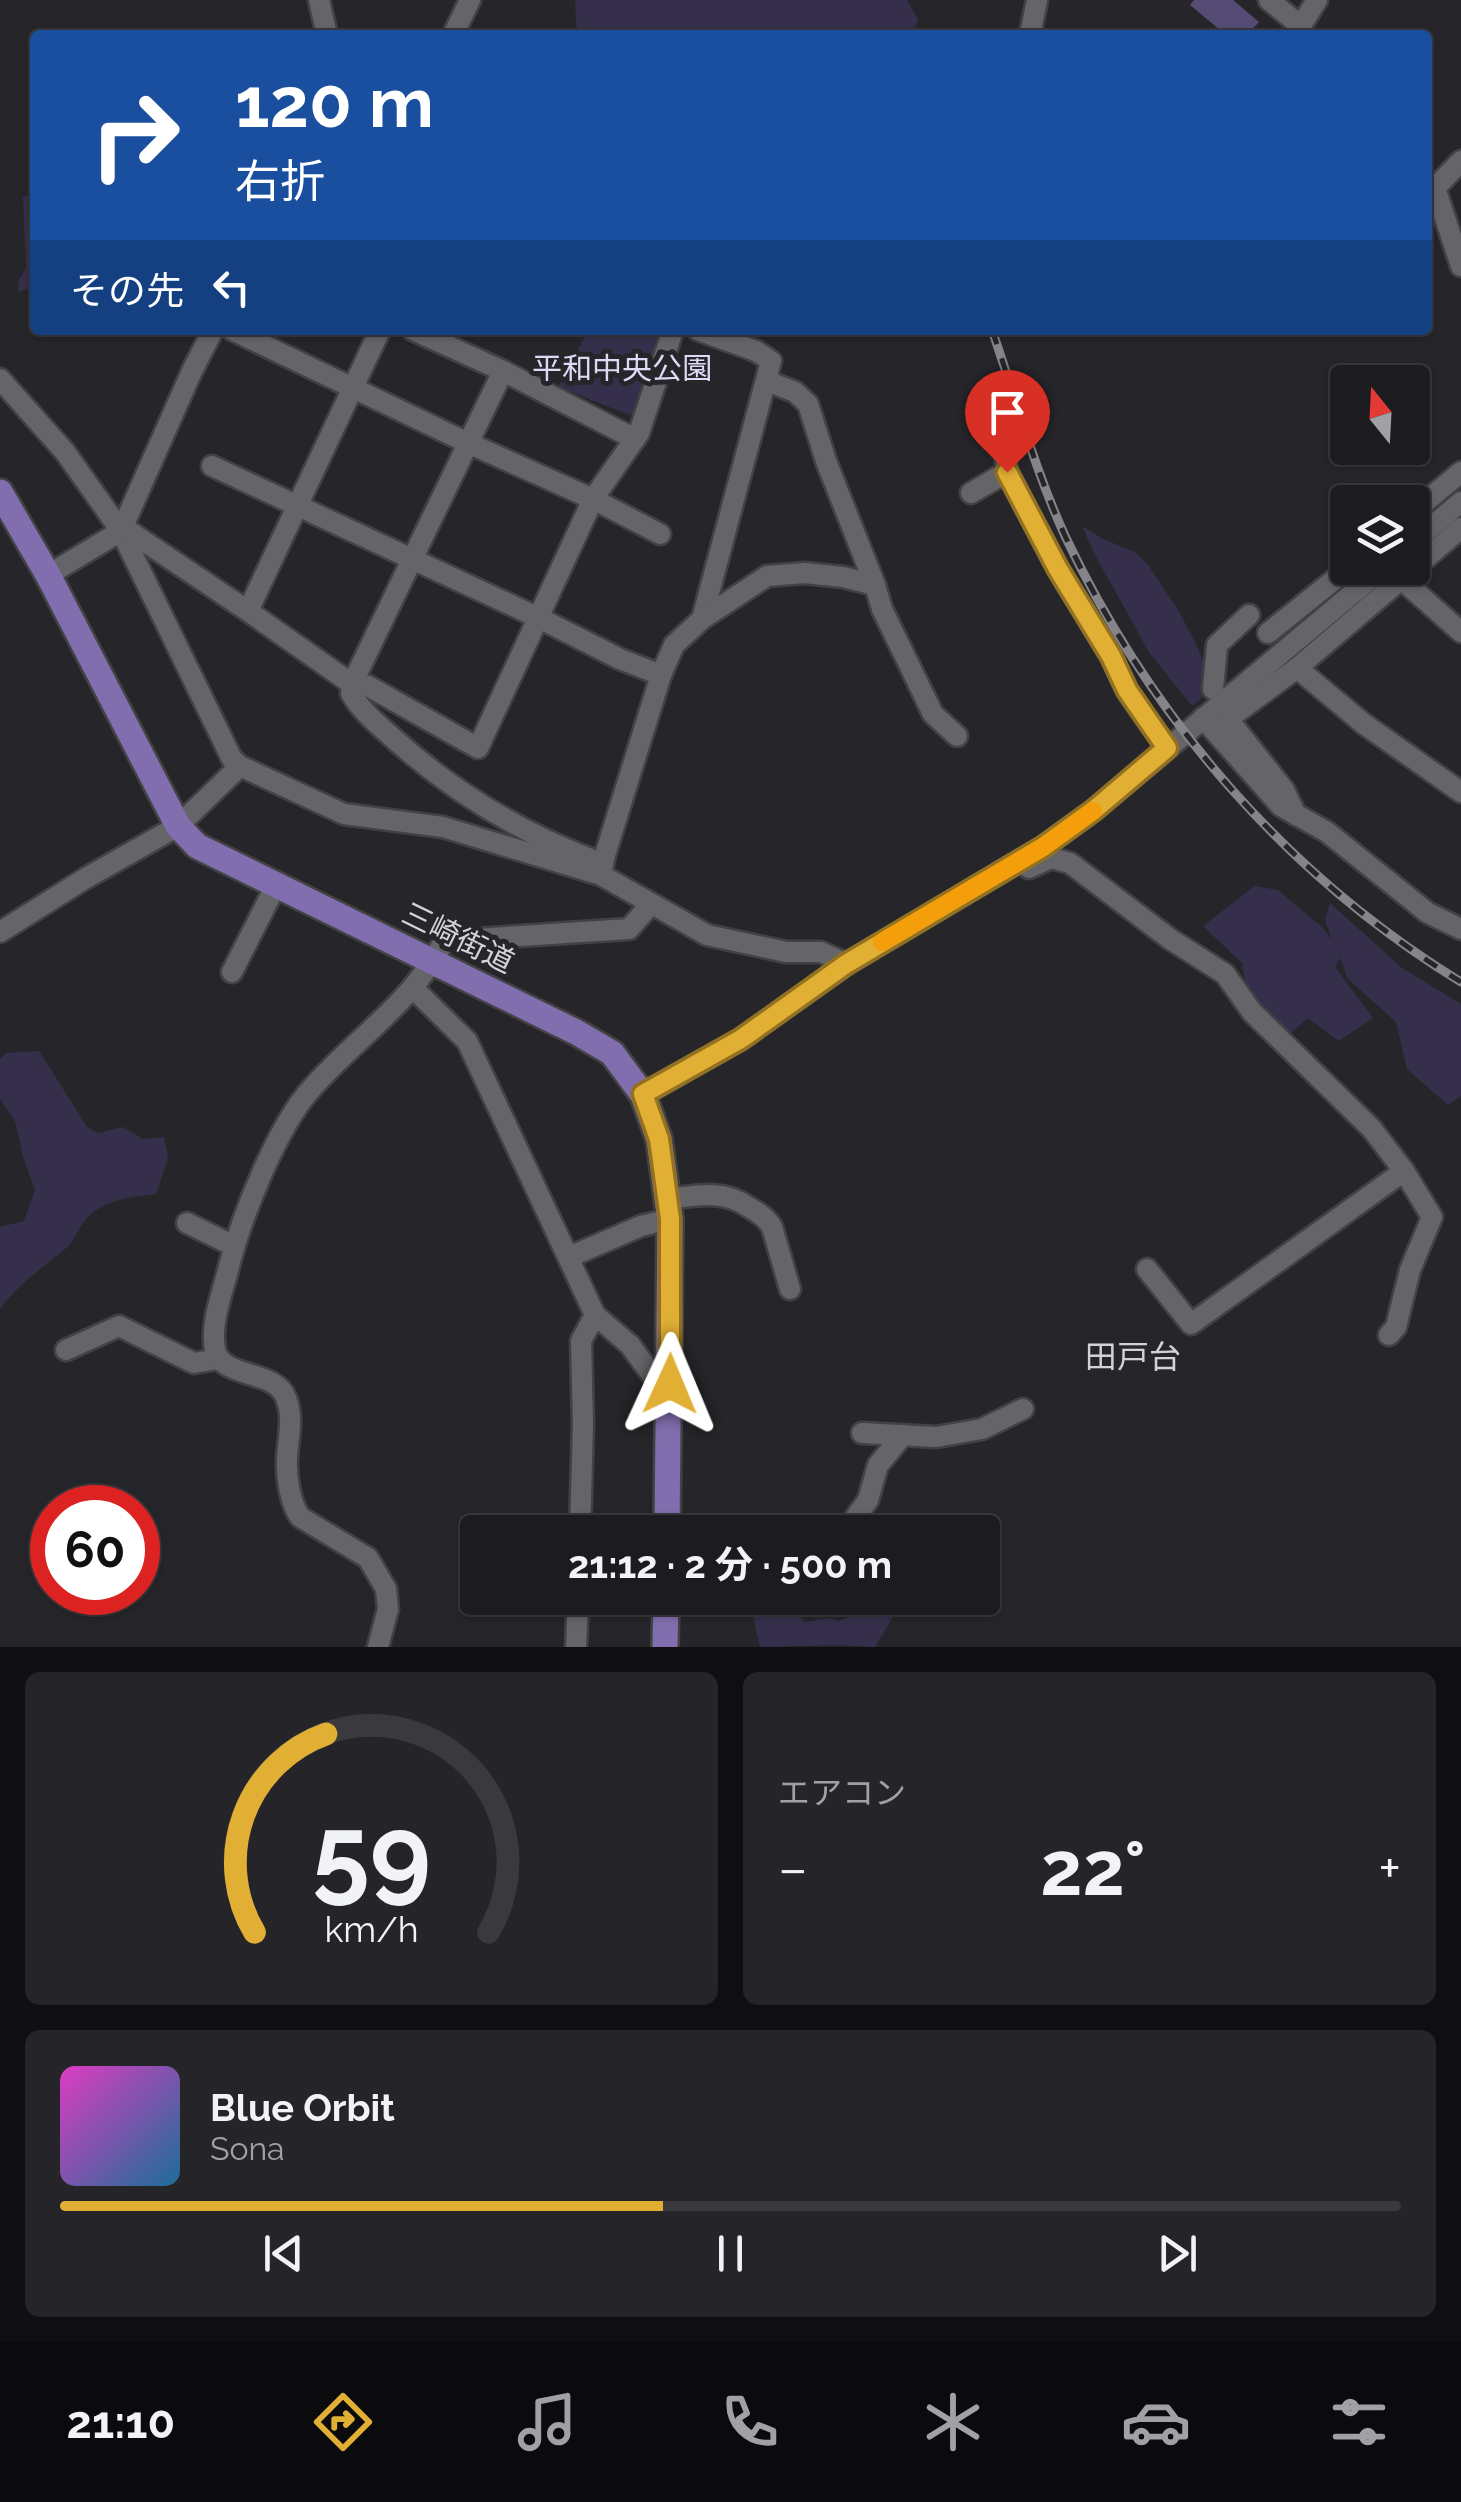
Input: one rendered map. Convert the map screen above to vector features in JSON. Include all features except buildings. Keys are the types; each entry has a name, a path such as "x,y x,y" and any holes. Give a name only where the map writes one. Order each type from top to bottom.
{"main road":[{"name":"三崎街道","path":"0,492 48,575 178,826 197,846 576,1032 612,1053 643,1094 659,1139 669,1209 667,1515"},
{"path":"665,1647 666,1615"}],"street":[{"path":"319,0 326,30"},
{"path":"455,30 470,0"},
{"path":"1031,30 1038,0"},
{"path":"1269,0 1297,30"},
{"path":"1299,30 1317,0"},
{"path":"1461,161 1436,188 1461,266"},
{"path":"48,575 122,529 210,335"},
{"path":"242,335 594,499 660,534"},
{"path":"248,610 378,335"},
{"path":"425,335 635,439"},
{"path":"122,529 248,610 352,684 368,686 478,748 594,499 635,439 672,335"},
{"path":"702,620 771,361 711,335"},
{"path":"503,371 350,693 446,782 506,821 602,869 651,904 708,935 786,952 821,952 851,968"},
{"path":"0,380 65,452 122,529 232,759 240,766 344,814 443,827 602,869"},
{"path":"767,381 794,392 808,404 882,609 933,714 957,736"},
{"path":"1006,432 1007,472 1127,690 1167,748"},
{"path":"212,466 620,659 662,674"},
{"path":"971,493 1007,472"},
{"path":"1430,498 1461,472"},
{"path":"1430,528 1461,502"},
{"path":"1430,548 1461,528"},
{"path":"602,869 674,645 702,620 766,576 805,573 875,585"},
{"path":"1268,633 1330,583"},
{"path":"643,1094 741,1039 1043,847 1375,585"},
{"path":"1296,815 1284,790 1228,719 1297,668 1379,585"},
{"path":"1405,585 1461,632"},
{"path":"1213,689 1217,646 1249,615"},
{"path":"1297,668 1364,724 1461,792"},
{"path":"1203,718 1281,806 1338,840 1428,912 1461,929"},
{"path":"0,932 178,826 240,766"},
{"path":"851,968 1017,873 1051,858 1070,863 1170,939 1225,974 1252,1012 1372,1130 1404,1172 1432,1217 1410,1270 1396,1327 1389,1335"},
{"path":"232,972 276,885"},
{"path":"378,1647 388,1609 386,1590 368,1558 300,1517 294,1508 286,1460 292,1430 286,1397 270,1382 218,1359 214,1328 234,1246 292,1112 335,1062 414,989 444,941 629,929 651,904"},
{"path":"414,989 467,1041 595,1315 630,1345 652,1375 670,1384"},
{"path":"1147,1270 1191,1324 1404,1172"},
{"path":"568,1257 669,1209 721,1194 766,1218 790,1289"},
{"path":"187,1224 234,1246"},
{"path":"580,1515 582,1342 595,1315"},
{"path":"66,1350 119,1326 194,1363 218,1359"},
{"path":"862,1433 936,1437 982,1429 1023,1408"},
{"path":"857,1515 868,1500 878,1465 902,1435"},
{"path":"576,1647 577,1615"}],"green space":[{"path":"575,0 907,0 918,20 914,30 577,30"},
{"path":"30,195 30,288 18,292 26,268 23,197"},
{"name":"平和中央公園","path":"585,335 673,335 645,421 558,387"},
{"path":"1082,526 1135,552 1178,610 1203,661 1208,693 1192,706 1149,652"},
{"path":"1255,886 1278,890 1332,940 1325,919 1330,903 1402,968 1461,1004 1461,1096 1448,1105 1407,1069 1396,1022 1348,979 1340,958 1335,967 1373,1018 1339,1041 1308,1018 1290,1034 1266,1011 1247,985 1243,964 1203,926"},
{"path":"39,1051 87,1127 98,1133 123,1127 143,1139 164,1137 168,1158 156,1194 116,1201 98,1209 68,1246 0,1309 0,1227 24,1221 35,1190 15,1121 0,1099 0,1059 7,1053"},
{"path":"755,1615 800,1615 804,1622 829,1618 838,1621 854,1615 894,1615 875,1647 760,1647"}],"shaded area":[{"path":"1194,0 1233,0 1259,22 1252,30 1220,30 1190,5"}],"railway":[{"path":"994,335 1035,461 1066,538 1140,670 1184,731 1231,789 1339,894 1461,982"}],"slow traffic":[{"path":"882,942 1043,847 1093,811"}],"district":[{"name":"田戸台","path":"1133,1357"}],"route":[{"path":"670,1384 670,1219 659,1139 643,1094 741,1039 846,964 1043,847 1167,748 1127,690 1007,472"}]}
